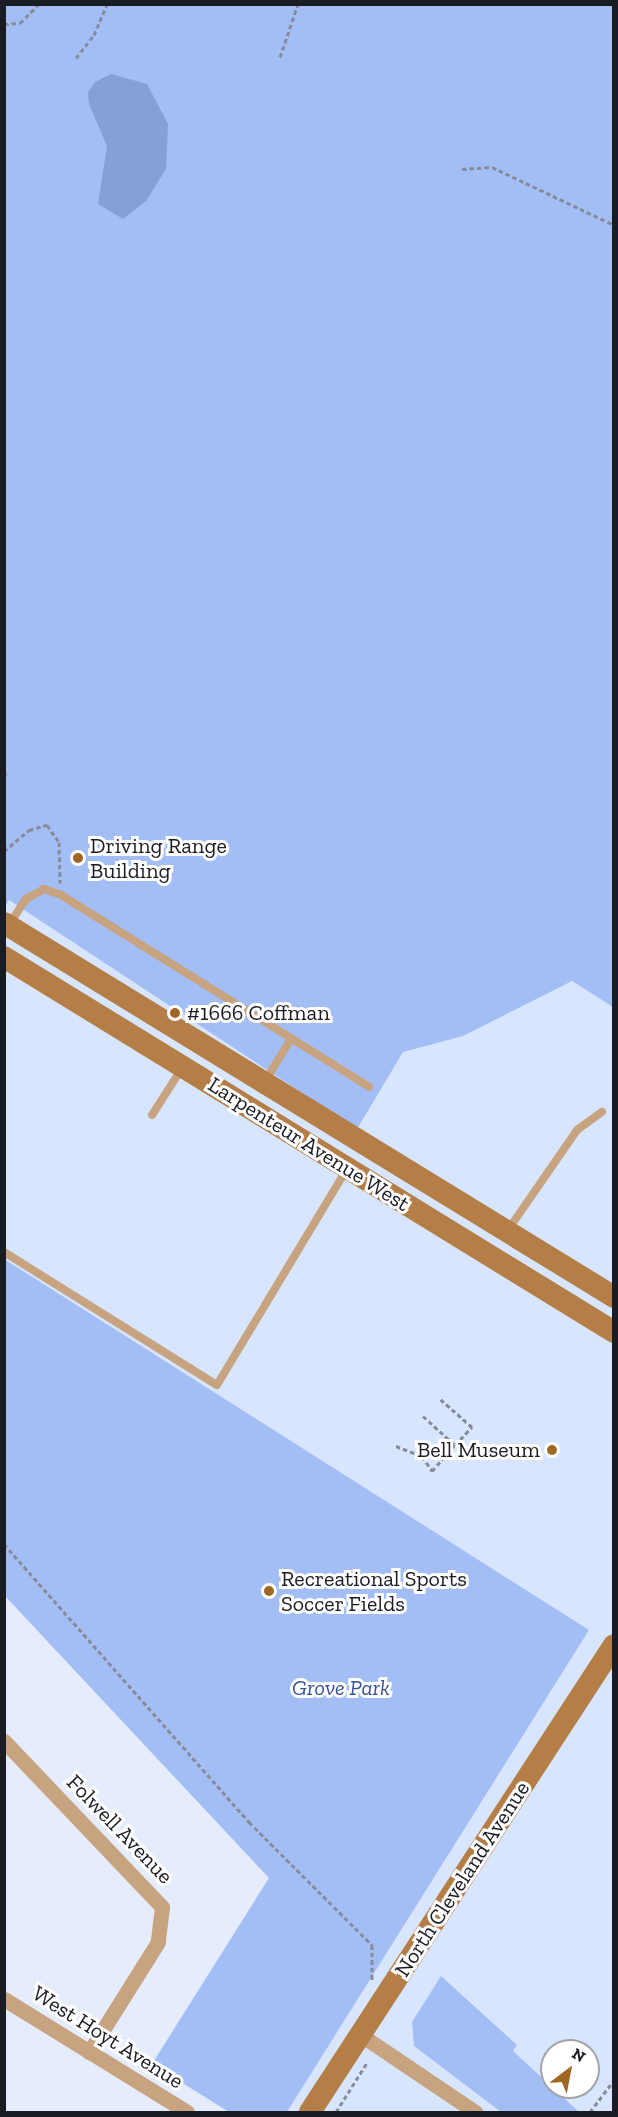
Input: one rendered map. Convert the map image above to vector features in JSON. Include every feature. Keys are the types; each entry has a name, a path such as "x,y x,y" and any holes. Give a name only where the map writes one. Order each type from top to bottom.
{"main road":[{"name":"Larpenteur Avenue West","path":"6,927 614,1297"},
{"name":"Larpenteur Avenue West","path":"4,957 614,1332"},
{"path":"475,1246 498,1226"},
{"name":"North Cleveland Avenue","path":"310,2112 614,1645"}],"street":[{"name":"Folwell Avenue","path":"4,1741 162,1907 158,1942 89,2052"},
{"name":"West Hoyt Avenue","path":"4,1999 187,2112"},
{"path":"361,2035 475,2112"}],"lane":[{"path":"6,927 26,899 44,889 61,895 369,1087"},
{"path":"264,1083 291,1039"},
{"path":"152,1115 183,1067"},
{"path":"498,1226 577,1130 602,1112"},
{"path":"4,1252 216,1385 348,1168"}],"path":[{"path":"4,24 20,23 39,4"},
{"path":"76,58 94,35 107,4"},
{"path":"280,57 298,4"},
{"path":"462,169 492,167 614,225"},
{"path":"6,848 29,830 47,825 59,842 61,895"},
{"path":"396,1446 422,1456 432,1470 472,1427 439,1398"},
{"path":"423,1416 455,1445"},
{"path":"4,1544 241,1814 372,1945 372,1982"},
{"path":"336,2112 369,2058"},
{"path":"590,2112 614,2080"}],"shaded area":[{"path":"5,5 613,5 613,2112 229,2112 152,2064 269,1878 5,1596"},
{"path":"111,74 147,84 168,124 166,169 146,201 123,219 98,204 107,146 89,104 88,92 95,82"}],"green space":[{"path":"5,5 613,5 613,1007 572,981 463,1036 403,1052 357,1129 9,900 5,907"},
{"name":"Grove Park","path":"4,1259 589,1630 287,2112 229,2112 152,2064 269,1878 5,1596"},
{"path":"441,1976 517,2045 513,2051 540,2076 540,2099 565,2099 579,2112 501,2112 414,2046 412,2022"}],"place":[{"name":"Driving Range Building","path":"78,858"},
{"name":"#1666 Coffman","path":"175,1013"},
{"name":"Bell Museum","path":"552,1450"},
{"name":"Recreational Sports Soccer Fields","path":"269,1591"}]}
